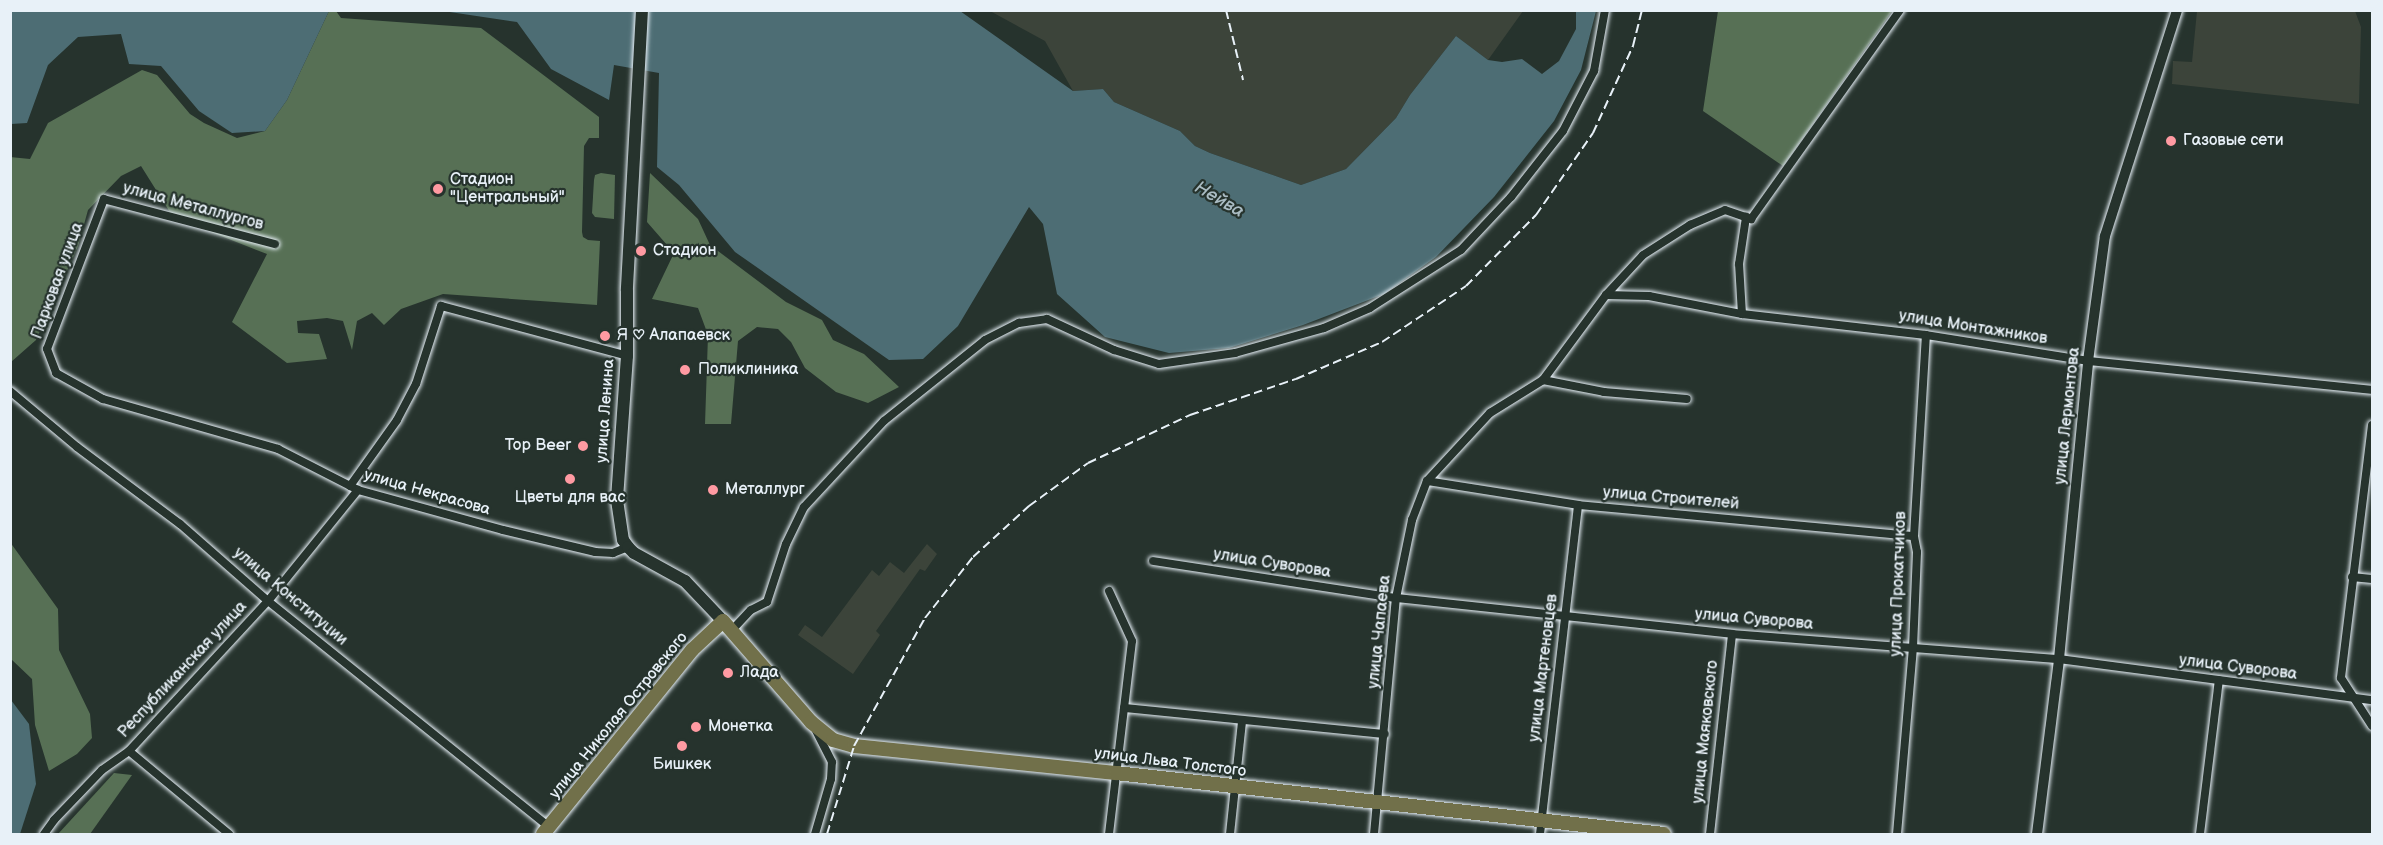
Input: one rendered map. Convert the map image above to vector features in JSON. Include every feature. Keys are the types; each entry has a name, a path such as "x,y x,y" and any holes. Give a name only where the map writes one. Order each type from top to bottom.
{"main road":[{"name":"улица Ленина","path":"628,547 624,540 617,500 627,356 634,125 642,10"},
{"path":"628,547 634,553 685,581 728,625"},
{"name":"улица Льва Толстого","path":"728,625 811,722 833,740 854,746 1116,772 1378,802 1540,828 1664,834"},
{"name":"улица Николая Островского","path":"546,831 692,650 728,625"}],"street":[{"path":"728,625 767,602 786,544 804,507 884,421 985,340 1019,323 1047,319 1114,350 1159,364 1235,353 1324,328 1370,308 1461,250 1511,197 1563,131 1594,71 1605,10"},
{"path":"1742,314 1739,264 1746,217 1751,219 1900,10"},
{"name":"улица Лермонтова","path":"2037,834 2059,659 2088,361 2105,236 2177,10"},
{"name":"улица Металлургов","path":"104,199 275,244"},
{"name":"Парковая улица","path":"56,373 47,349 104,199"},
{"name":"улица Чапаева","path":"1374,834 1396,598 1412,520 1427,481 1490,414 1543,380 1606,295 1643,255 1690,225 1725,210 1746,217"},
{"name":"улица Монтажников","path":"1606,295 1649,296 1742,314 1926,334 2088,361 2373,390"},
{"name":"Республиканская улица","path":"44,834 54,820 102,770 129,751 268,601 354,488 397,420 416,384 441,306 627,356"},
{"name":"улица Прокатчиков","path":"1897,834 1913,648 1917,552 1914,536 1926,334"},
{"name":"улица Некрасова","path":"56,373 103,399 278,449 354,488 502,530 595,552 613,553 628,547"},
{"path":"1543,380 1604,392 1687,399"},
{"name":"улица Конституции","path":"10,391 77,447 180,524 268,601 546,831"},
{"path":"2373,425 2340,678 2373,726"},
{"name":"улица Строителей","path":"1427,481 1578,505 1914,536"},
{"name":"улица Мартеновцев","path":"1540,828 1578,505"},
{"name":"улица Суворова","path":"1153,561 1396,598 1732,634 2059,659 2373,700"},
{"path":"2352,577 2373,579"},
{"path":"1109,834 1132,641 1110,591"},
{"name":"улица Маяковского","path":"1710,834 1732,634"},
{"path":"2200,834 2219,680"},
{"path":"1124,708 1385,734"},
{"path":"1230,834 1242,721"},
{"path":"811,722 832,762 831,779 815,834"},
{"path":"129,751 229,834"}],"shaded area":[{"path":"990,11 1523,11 1488,60 1456,36 1410,95 1396,118 1346,169 1301,185 1195,146 1180,131 1114,102 1103,89 1073,91 1045,41"},
{"path":"2197,11 2355,11 2361,27 2359,104 2172,84 2173,61 2192,62"},
{"path":"927,544 937,554 925,571 920,569 876,631 880,635 853,674 798,635 805,625 822,637 872,570 879,576 890,562 904,573"}],"green space":[{"path":"1718,10 1892,11 1783,166 1703,111"},
{"name":"Стадион \"Центральный\"","path":"329,11 336,11 341,18 481,28 599,117 599,138 589,138 584,146 582,232 583,237 588,240 600,241 597,305 443,294 401,309 384,325 372,313 357,321 352,350 343,321 327,318 297,321 298,333 319,334 327,359 287,363 232,322 267,254 173,217 141,166 121,176 88,210 78,246 36,340 11,362 10,157 30,159 48,123 142,70 157,75 190,114 204,123 237,138 265,131 287,100"},
{"path":"601,173 615,175 614,219 595,217 592,213 595,175"},
{"path":"650,173 698,219 710,245 786,302 822,320 833,340 864,354 899,387 868,403 836,392 805,368 791,342 778,329 757,327 738,341 731,424 705,424 708,335 698,308 652,299 674,253 647,222"},
{"path":"10,542 58,609 59,650 90,714 92,738 77,754 49,771 35,725 32,679 11,659"},
{"path":"114,773 132,775 90,834 58,834"}],"water":[{"path":"10,11 329,11 287,100 265,131 232,133 199,111 161,66 129,64 121,34 78,37 48,65 27,123 11,124"},
{"name":"Нейва","path":"443,11 960,11 1073,91 1103,89 1114,102 1180,131 1195,146 1301,185 1346,169 1396,118 1410,95 1456,36 1488,60 1502,62 1522,59 1542,74 1559,61 1576,29 1576,11 1596,11 1581,70 1554,121 1494,197 1436,257 1384,294 1303,325 1229,348 1169,353 1105,337 1057,294 1043,224 1029,207 958,326 923,359 889,360 735,252 679,185 657,167 659,73 614,65 609,100 551,69 517,22"},
{"path":"11,700 29,724 36,784 20,834 11,834"}],"railway":[{"path":"1226,10 1243,80"},
{"path":"827,834 854,746 925,618 973,557 1029,506 1088,463 1190,415 1296,379 1382,342 1466,286 1536,215 1593,133 1633,46 1642,10"}],"place":[{"name":"Газовые сети","path":"2171,141"},
{"name":"Стадион \"Центральный\"","path":"438,189"},
{"name":"Стадион","path":"641,251"},
{"name":"Я ♥ Алапаевск","path":"605,336"},
{"name":"Поликлиника","path":"685,370"},
{"name":"Top Beer","path":"583,446"},
{"name":"Цветы для вас","path":"570,479"},
{"name":"Металлург","path":"713,490"},
{"name":"Лада","path":"728,673"},
{"name":"Монетка","path":"696,727"},
{"name":"Бишкек","path":"682,746"}]}
